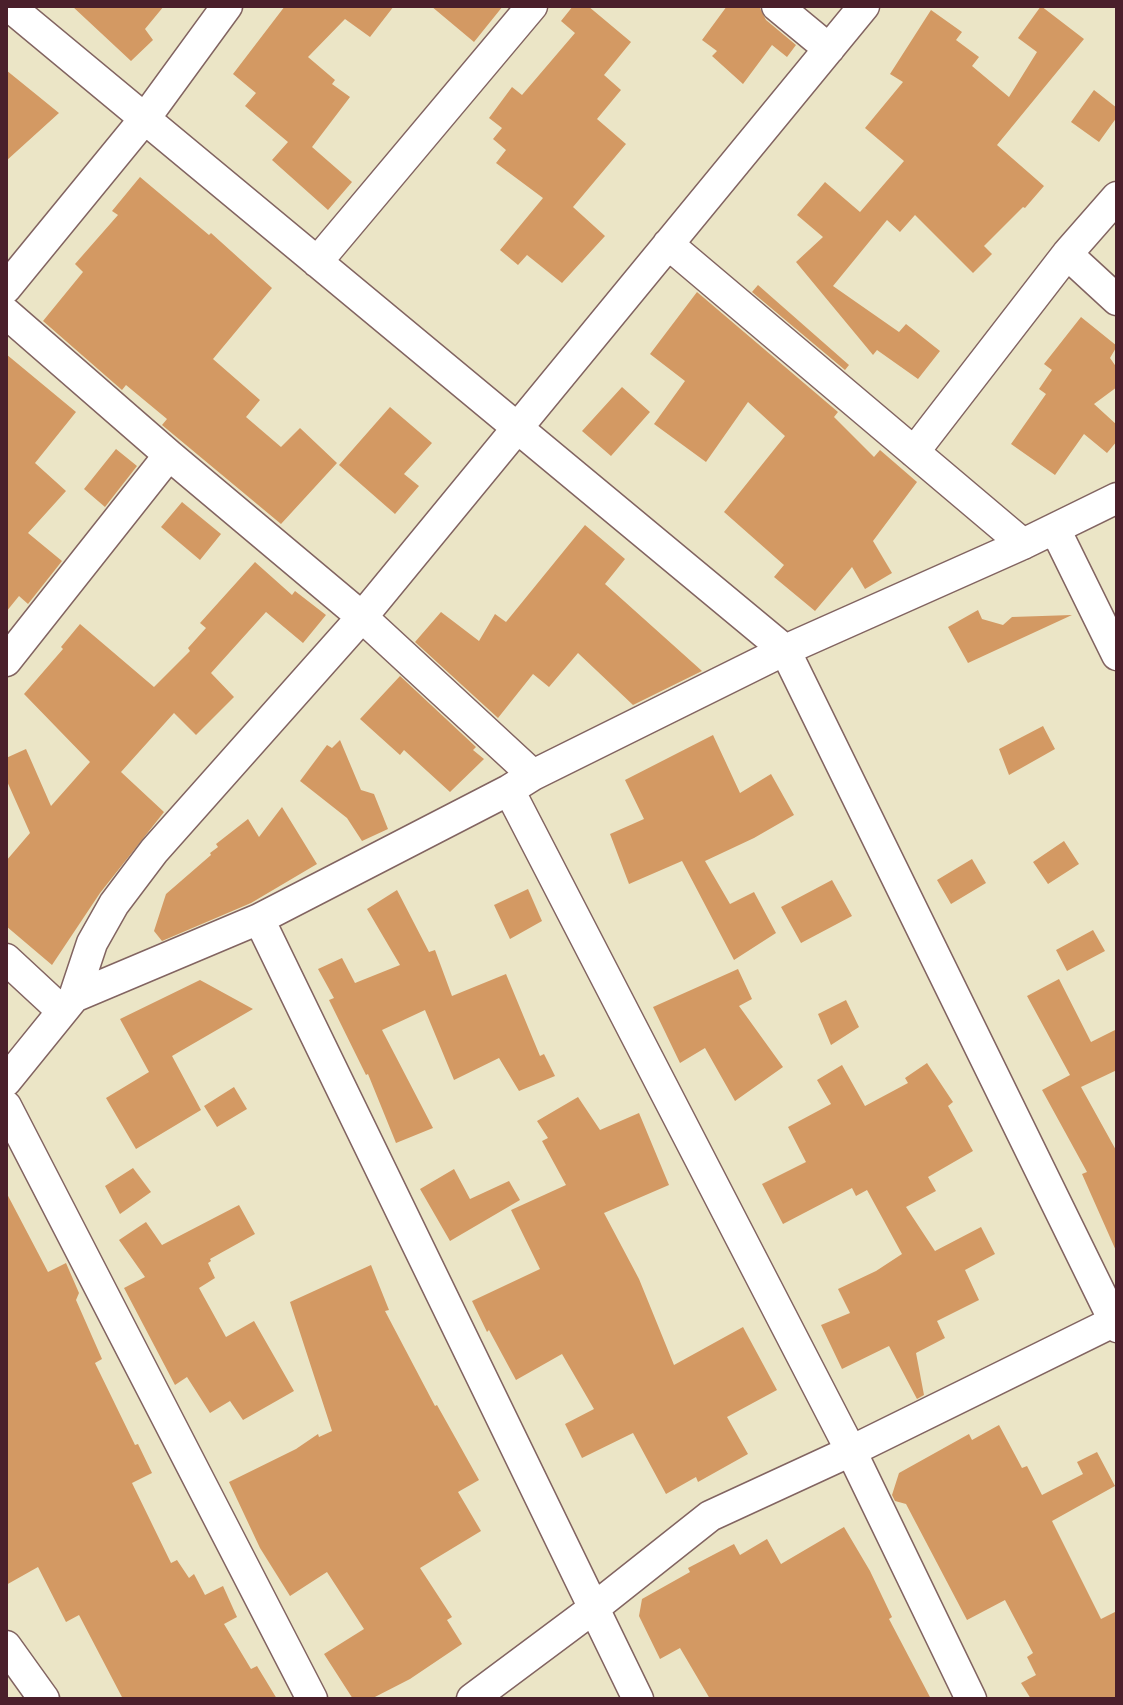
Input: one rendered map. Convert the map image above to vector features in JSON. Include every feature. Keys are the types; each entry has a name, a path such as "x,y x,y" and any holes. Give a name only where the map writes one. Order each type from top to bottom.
{"street":[{"path":"9,6 785,650 1116,1323 710,1516 472,1699"},
{"path":"6,288 146,117 227,6"},
{"path":"317,262 532,6"},
{"path":"777,6 829,49"},
{"path":"6,1081 68,1004 92,943 114,904 154,851 362,617 864,6"},
{"path":"914,452 1067,254 1117,197"},
{"path":"668,244 1023,544"},
{"path":"1067,254 1117,300"},
{"path":"6,313 362,617 521,782 971,1699"},
{"path":"6,661 169,455"},
{"path":"68,1004 259,919 521,782 785,650 1023,544 1117,498"},
{"path":"1055,529 1117,655"},
{"path":"259,919 638,1699"},
{"path":"6,959 68,1004"},
{"path":"6,1106 312,1699"},
{"path":"6,1646 44,1699"}],"building":[{"path":"72,6 164,6 145,29 153,40 131,61"},
{"path":"285,6 394,6 370,37 345,19 308,57 335,80 332,84 350,97 312,147 352,182 328,210 272,160 288,142 245,106 256,93 233,74"},
{"path":"431,6 503,6 474,42"},
{"path":"573,6 588,6 631,42 604,75 621,90 597,119 626,144 573,207 605,236 562,283 527,255 518,265 500,250 543,198 496,163 506,150 493,139 502,128 489,118 512,87 522,95 575,33 561,21"},
{"path":"727,6 759,6 766,20 796,45 787,57 772,45 743,84 712,56 717,51 702,40"},
{"path":"1041,6 1084,39 997,145 1044,186 984,246 992,254 973,273 915,215 900,232 887,220 833,286 899,332 906,324 940,351 918,379 877,350 873,355 796,262 823,237 797,215 825,182 860,212 904,161 865,128 903,82 890,74 931,10 962,32 956,40 979,57 972,66 1009,97 1037,52 1018,38"},
{"path":"6,70 59,113 6,161"},
{"path":"1094,90 1117,108 1117,117 1099,142 1071,122"},
{"path":"140,177 209,235 211,233 272,288 213,359 260,400 246,417 281,447 300,428 337,463 281,524 162,425 167,419 126,385 122,390 43,321 83,272 75,264 118,215 112,211"},
{"path":"758,285 849,365 845,370 752,292"},
{"path":"697,292 838,412 834,417 874,457 880,450 917,482 873,541 892,573 865,589 852,567 815,611 774,577 784,565 724,512 785,436 748,402 706,462 654,424 685,381 650,354"},
{"path":"1081,317 1117,346 1110,358 1117,368 1117,387 1094,404 1117,425 1117,441 1107,453 1084,434 1055,475 1011,444 1046,394 1039,389 1052,370 1044,364"},
{"path":"6,354 76,412 35,463 66,491 28,533 62,561 28,604 19,596 6,612"},
{"path":"622,387 650,412 611,456 582,431"},
{"path":"390,407 432,443 404,474 419,486 395,514 339,465"},
{"path":"116,449 137,466 105,507 84,489"},
{"path":"182,502 221,534 200,560 161,527"},
{"path":"585,525 625,559 605,584 702,671 633,705 578,653 549,687 533,674 498,718 415,642 441,612 479,641 495,614 506,622"},
{"path":"255,562 292,595 295,591 326,615 303,643 266,612 211,673 234,697 196,735 174,713 121,772 164,812 100,893 52,965 6,926 6,861 30,833 6,779 6,758 26,749 51,806 90,762 24,694 80,624 154,687 190,651 188,648 206,628 200,623"},
{"path":"978,610 982,619 1003,625 1012,617 1072,615 968,663 948,627"},
{"path":"400,676 476,747 473,750 484,759 450,792 404,750 400,755 360,719"},
{"path":"1043,726 1055,749 1009,775 999,749"},
{"path":"713,735 740,793 771,774 794,815 705,861 730,904 754,892 776,933 734,960 682,861 629,884 610,834 644,819 625,780"},
{"path":"340,740 361,790 374,794 388,829 362,841 347,818 300,781 327,745 332,748"},
{"path":"282,807 317,864 251,903 162,941 154,931 166,894 211,855 218,847 216,844 248,819 259,837"},
{"path":"1064,841 1079,864 1048,884 1033,862"},
{"path":"972,859 986,883 951,904 937,880"},
{"path":"832,880 852,916 801,943 781,907"},
{"path":"528,889 542,921 510,939 494,905"},
{"path":"397,890 429,952 435,950 452,996 506,974 540,1056 544,1054 555,1076 519,1091 499,1058 454,1080 425,1010 382,1030 433,1128 396,1143 368,1074 329,1000 334,998 318,969 342,958 355,983 400,965 367,909"},
{"path":"1093,930 1105,951 1067,971 1056,950"},
{"path":"738,969 752,999 739,1006 783,1067 735,1101 705,1048 680,1063 653,1007"},
{"path":"1059,979 1091,1042 1117,1029 1117,1070 1081,1087 1117,1152 1117,1253 1082,1174 1087,1172 1042,1090 1070,1075 1027,996"},
{"path":"200,980 253,1009 172,1056 201,1110 136,1149 106,1098 149,1072 120,1019"},
{"path":"846,1000 859,1027 831,1045 818,1014"},
{"path":"927,1063 953,1102 948,1106 973,1151 928,1177 936,1191 906,1207 935,1251 981,1227 995,1254 965,1270 979,1300 937,1321 945,1338 916,1353 924,1395 917,1399 889,1346 842,1369 821,1325 850,1313 838,1289 876,1271 902,1254 867,1190 856,1196 852,1188 783,1224 762,1184 806,1162 788,1127 831,1104 817,1080 842,1065 865,1106 908,1083 905,1078"},
{"path":"234,1087 247,1109 217,1127 204,1106"},
{"path":"578,1097 600,1130 639,1113 669,1185 604,1213 639,1279 674,1365 743,1327 777,1390 727,1417 748,1454 698,1482 696,1477 666,1494 633,1433 582,1458 565,1424 594,1409 562,1354 516,1380 472,1301 540,1269 511,1210 566,1185 542,1141 548,1138 537,1121"},
{"path":"133,1168 151,1192 120,1214 105,1186"},
{"path":"454,1169 470,1199 509,1181 520,1200 450,1241 420,1189"},
{"path":"6,1192 48,1272 66,1263 79,1293 76,1300 102,1359 95,1363 152,1473 132,1483 171,1563 177,1560 189,1578 194,1574 205,1595 223,1586 237,1617 224,1624 251,1669 257,1666 277,1699 123,1699 79,1615 66,1622 38,1567 6,1585"},
{"path":"239,1205 255,1234 210,1259 208,1263 215,1278 199,1288 226,1337 254,1321 294,1391 243,1420 230,1401 210,1413 187,1377 175,1385 124,1288 145,1277 119,1240 146,1222 162,1245"},
{"path":"371,1265 389,1310 385,1311 435,1406 479,1480 458,1492 481,1531 420,1568 452,1617 447,1620 462,1644 410,1679 371,1699 353,1699 324,1654 364,1629 327,1572 290,1596 260,1548 229,1482 296,1449 318,1434 319,1437 332,1431 290,1302"},
{"path":"999,1425 1022,1468 1027,1466 1042,1495 1083,1474 1077,1462 1097,1452 1115,1486 1052,1521 1101,1619 1117,1611 1117,1699 1031,1699 1021,1683 1036,1675 1027,1657 1033,1653 1005,1600 967,1620 906,1504 895,1501 892,1495 899,1473 969,1434 972,1440"},
{"path":"844,1527 870,1571 892,1617 889,1619 931,1699 710,1699 680,1648 660,1659 639,1616 642,1599 690,1572 688,1568 734,1544 740,1555 767,1539 781,1564"}]}
